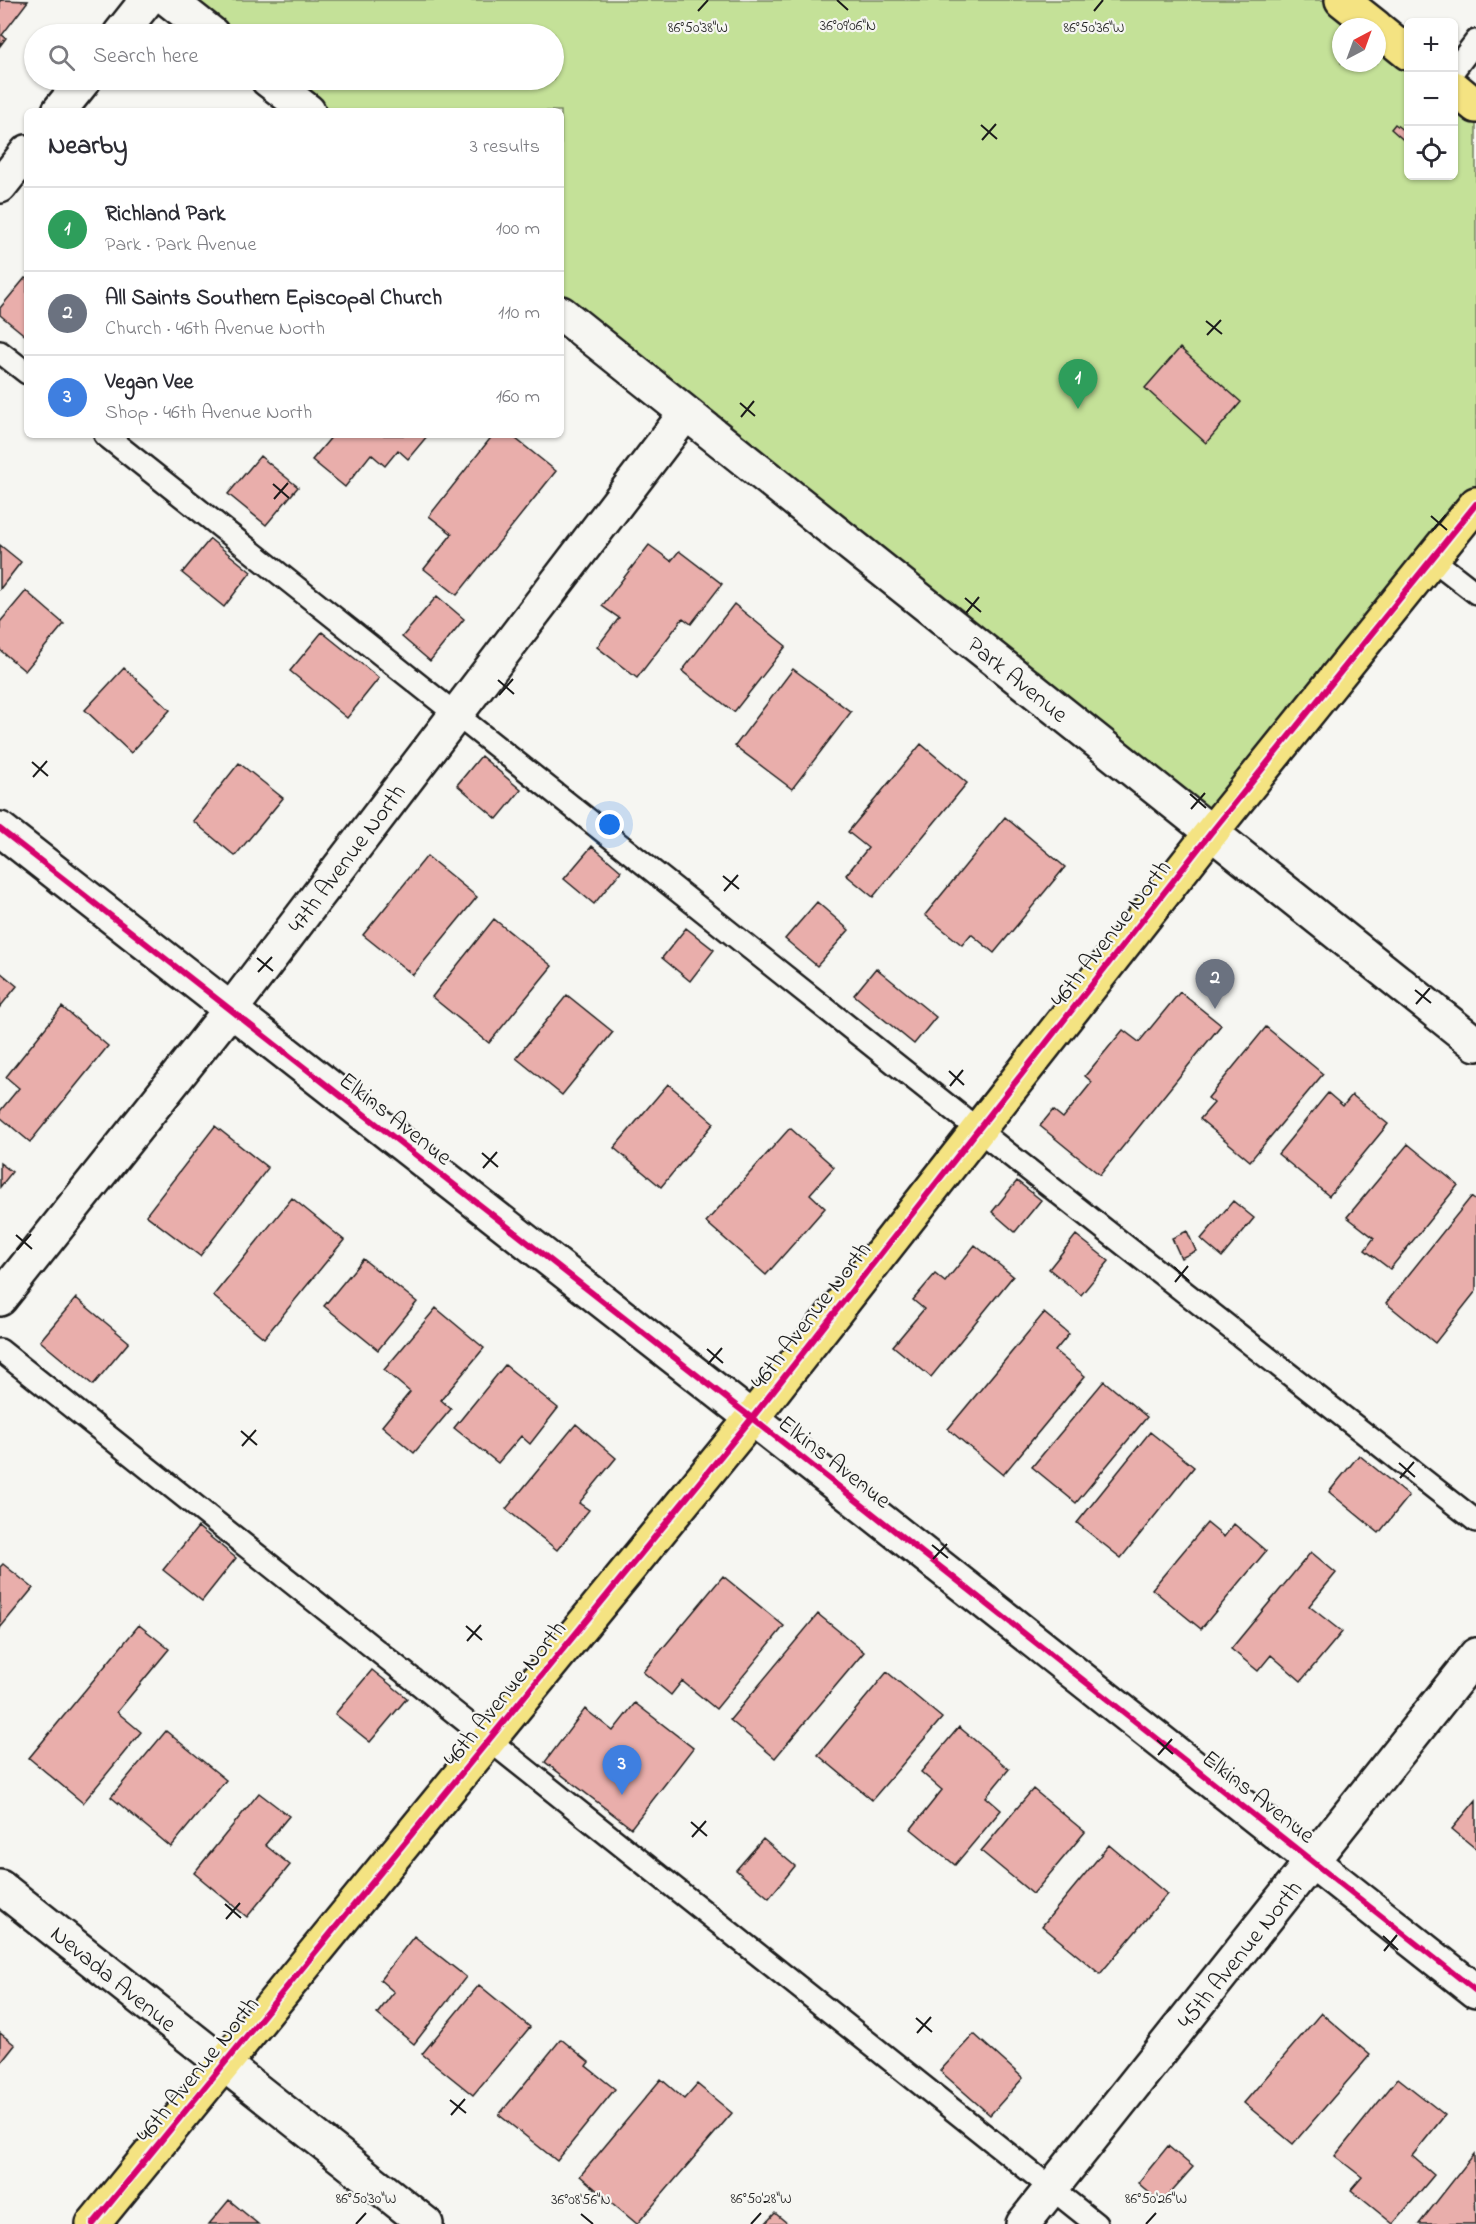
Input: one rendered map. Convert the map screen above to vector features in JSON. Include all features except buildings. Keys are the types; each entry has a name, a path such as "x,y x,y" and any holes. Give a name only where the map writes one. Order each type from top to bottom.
{"main road":[{"path":"1342,0 1365,18"},
{"path":"1386,35 1404,50"},
{"path":"1458,91 1476,106"},
{"name":"46th Avenue North","path":"93,2224 752,1418 1210,834 1476,504"}],"street":[{"path":"128,24 147,0"},
{"path":"169,0 199,24"},
{"path":"61,108 76,90"},
{"path":"281,90 304,108"},
{"path":"0,186 24,156"},
{"name":"Park Avenue","path":"564,315 1210,834 1476,1044"},
{"name":"47th Avenue North","path":"0,1299 230,1011 686,413"},
{"name":"Elkins Avenue","path":"0,829 752,1418 1476,1991"},
{"name":"45th Avenue North","path":"1023,2224 1476,1655"},
{"name":"Nevada Avenue","path":"0,1887 426,2224"}],"lane":[{"path":"1458,65 1476,41"},
{"path":"0,352 24,371"},
{"path":"109,438 1476,1521"},
{"path":"1431,558 1476,593"},
{"path":"0,1350 1096,2224"}],"green space":[{"path":"167,0 1342,0 1365,18 1332,18 1332,72 1386,72 1386,35 1404,50 1404,180 1458,180 1458,91 1476,106 1476,504 1210,834 564,317 564,108 302,108 279,90 564,90 564,24 197,24"}],"cycle path":[{"path":"93,2224 752,1418 1210,834 1476,504"},
{"path":"0,829 790,1448 1476,1991"}],"place":[{"name":"Richland Park","path":"1078,409"},
{"name":"All Saints Southern Episcopal Church","path":"1215,1009"},
{"name":"Vegan Vee","path":"622,1795"}]}
